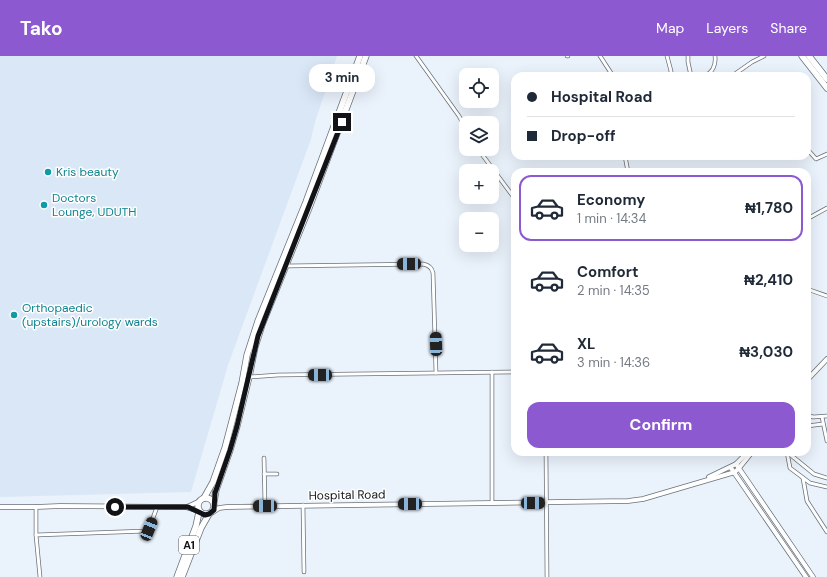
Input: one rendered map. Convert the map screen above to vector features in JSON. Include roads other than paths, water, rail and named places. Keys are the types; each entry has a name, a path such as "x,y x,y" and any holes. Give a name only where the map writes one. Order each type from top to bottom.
{"highway":[{"path":"360,56 306,202 260,315 248,355 225,448 212,484 198,506 198,511 203,514 211,513 214,508 217,488 232,444 255,347 285,266 312,201 366,56"},
{"path":"802,56 827,88"},
{"path":"809,56 827,79"},
{"path":"202,499 209,498 214,502"},
{"name":"A1","path":"176,577 198,521 198,511"},
{"name":"A1","path":"182,577 201,528 211,513"}],"street":[{"path":"416,56 459,116"},
{"path":"600,56 610,72"},
{"path":"667,56 671,72"},
{"path":"688,56 691,72"},
{"path":"711,72 716,62 716,56"},
{"path":"738,72 764,56"},
{"path":"811,153 816,159 827,154"},
{"path":"483,156 511,194"},
{"path":"811,217 827,208"},
{"path":"285,266 423,264 429,266 433,273 436,373"},
{"path":"811,291 826,294"},
{"path":"811,376 826,361"},
{"path":"492,372 492,503"},
{"path":"249,377 511,372"},
{"path":"811,416 827,416"},
{"path":"822,417 827,441"},
{"path":"811,426 823,424"},
{"path":"546,456 547,577"},
{"path":"738,466 745,456"},
{"path":"748,456 733,470 806,577"},
{"path":"788,456 790,468 810,483 827,487"},
{"path":"792,456 814,474 827,478"},
{"path":"264,458 265,506"},
{"path":"738,466 813,577"},
{"name":"Hospital Road","path":"227,507 628,501 656,495 705,479 717,477 733,470"},
{"path":"264,474 277,474"},
{"path":"803,478 807,501 827,532"},
{"path":"747,489 751,485"},
{"path":"186,507 202,499"},
{"path":"214,502 227,507"},
{"path":"303,505 304,572"},
{"path":"0,507 186,507 198,511"},
{"path":"36,536 146,531 149,529 157,507"},
{"path":"211,513 219,508 227,507"},
{"path":"36,508 36,536 40,577"},
{"path":"797,565 802,561"}],"place":[{"name":"Kris beauty","path":"48,172"},
{"name":"Doctors Lounge, UDUTH","path":"44,205"},
{"name":"Orthopaedic (upstairs)/urology wards","path":"14,315"}]}
